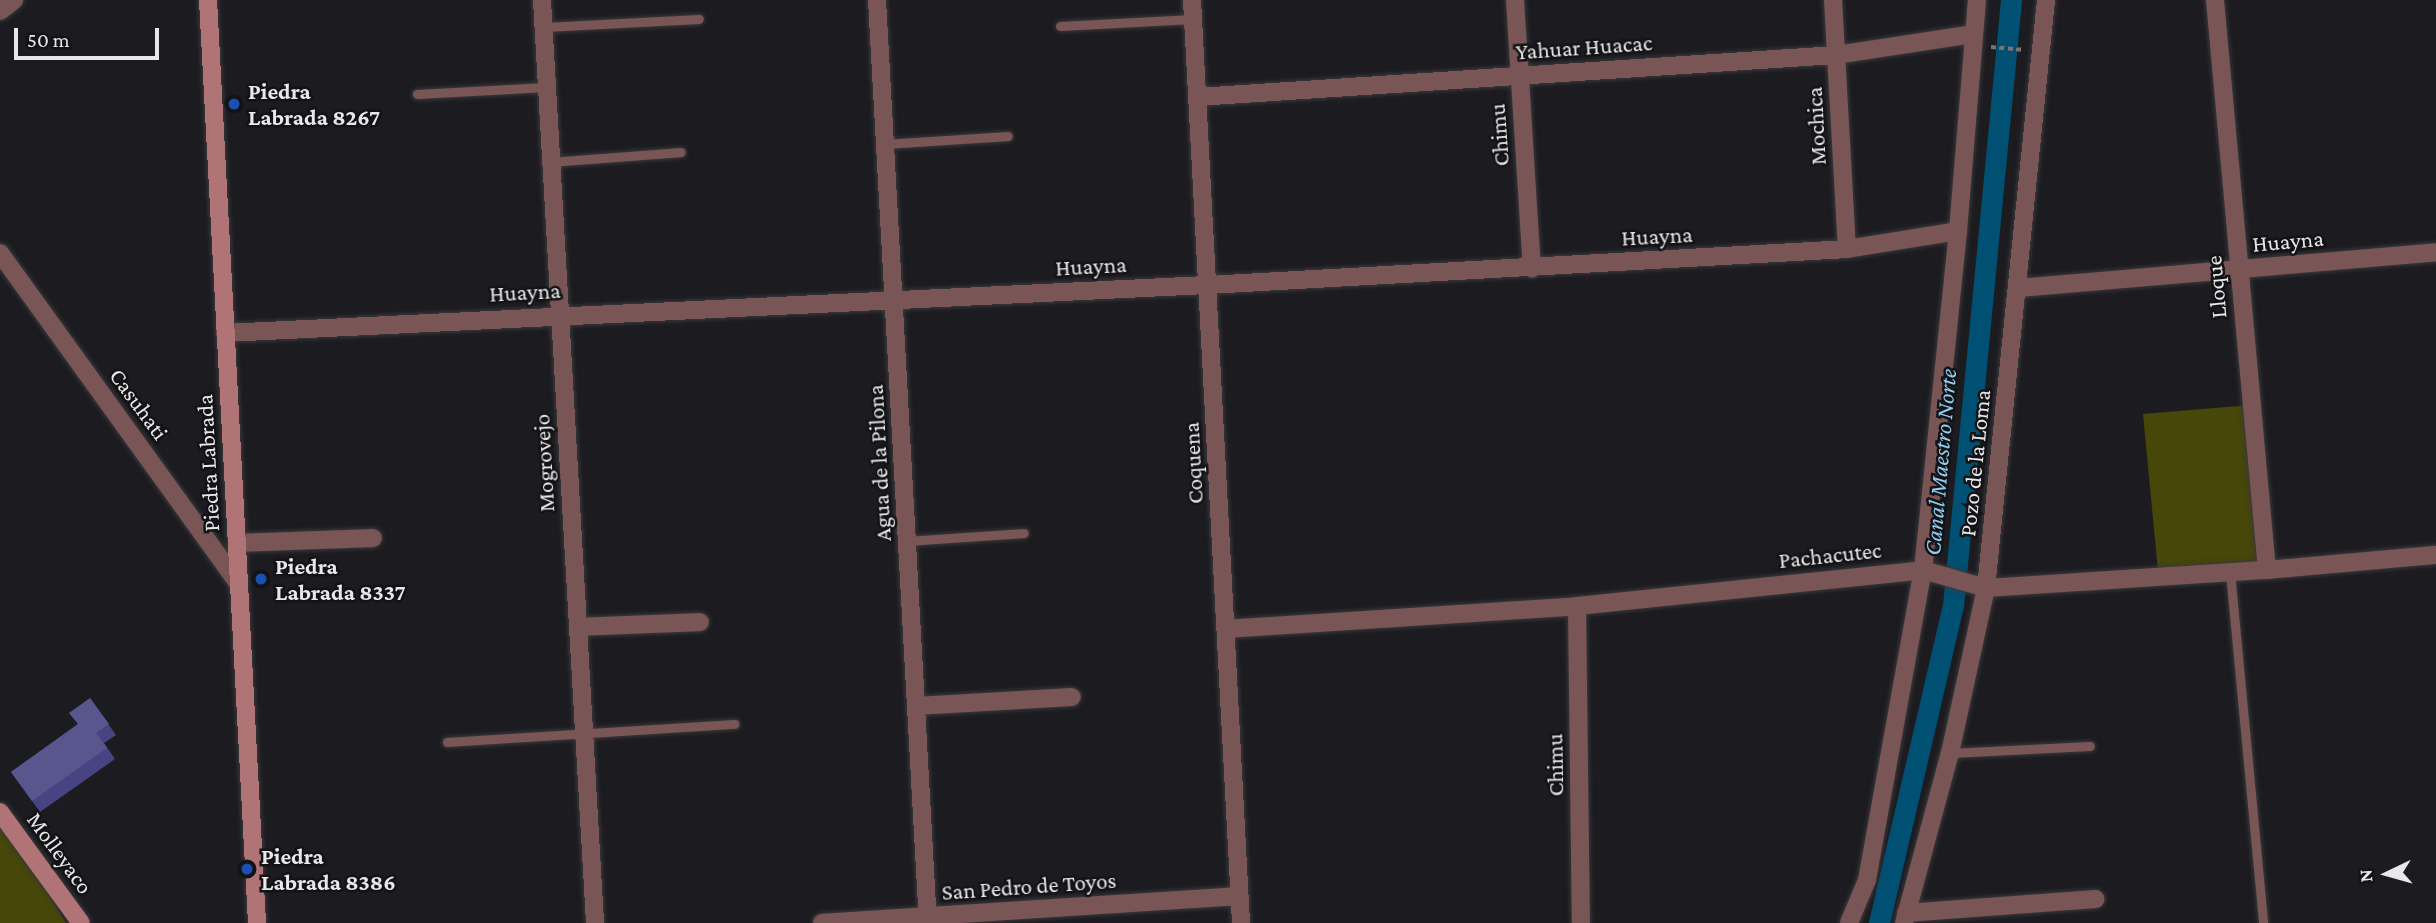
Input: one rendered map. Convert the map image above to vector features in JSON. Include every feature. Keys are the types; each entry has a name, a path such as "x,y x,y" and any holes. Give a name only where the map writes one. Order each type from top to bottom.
{"main road":[{"name":"Piedra Labrada","path":"208,0 257,923"},
{"name":"Molleyaco","path":"0,812 80,923"}],"street":[{"path":"0,11 14,0"},
{"name":"Mogrovejo","path":"542,0 595,923"},
{"name":"Agua de la Pilona","path":"877,0 896,299 928,920"},
{"name":"Coquena","path":"1192,0 1241,923"},
{"name":"Chimu","path":"1515,0 1532,268"},
{"name":"Mochica","path":"1833,0 1847,249"},
{"name":"Pozo de la Loma","path":"1849,923 1867,880 1923,570 1978,40 1977,0"},
{"name":"Pozo de la Loma","path":"1905,918 1950,753 1986,588 2019,288 2046,0"},
{"name":"Lloque","path":"2215,0 2267,570"},
{"name":"Yahuar Huacac","path":"1197,97 1836,55 1978,40"},
{"name":"Huayna","path":"225,333 1532,268 1847,249 1958,231"},
{"name":"Huayna","path":"2019,288 2436,252"},
{"name":"Casuhati","path":"0,253 239,584"},
{"path":"237,543 373,538"},
{"name":"Pachacutec","path":"1226,629 1577,606 1923,570 1986,588 2267,570 2436,555"},
{"name":"Chimu","path":"1577,606 1581,923"},
{"path":"578,627 700,622"},
{"path":"916,706 1072,697"},
{"name":"San Pedro de Toyos","path":"822,923 928,920 1239,896"},
{"path":"1905,918 2095,899"}],"lane":[{"path":"544,27 699,19"},
{"path":"1060,26 1193,19"},
{"path":"417,94 547,87"},
{"path":"885,144 1007,136"},
{"path":"551,162 681,152"},
{"path":"907,541 1024,533"},
{"path":"2230,572 2263,923"},
{"path":"447,742 734,724"},
{"path":"1950,753 2090,746"}],"path":[{"path":"1978,40 2026,50"}],"shaded area":[{"path":"2251,405 2266,564 2158,571 2143,414"},
{"path":"0,815 66,923 0,923"}],"building":[{"path":"90,698 109,724 96,733 107,748 32,801 11,772 78,724 69,713"}],"waterway":[{"name":"Canal Maestro Norte","path":"1879,923 1953,606 2011,0"}],"place":[{"name":"Piedra Labrada 8267","path":"234,104"},
{"name":"Piedra Labrada 8337","path":"261,579"},
{"name":"Piedra Labrada 8386","path":"247,869"}]}
